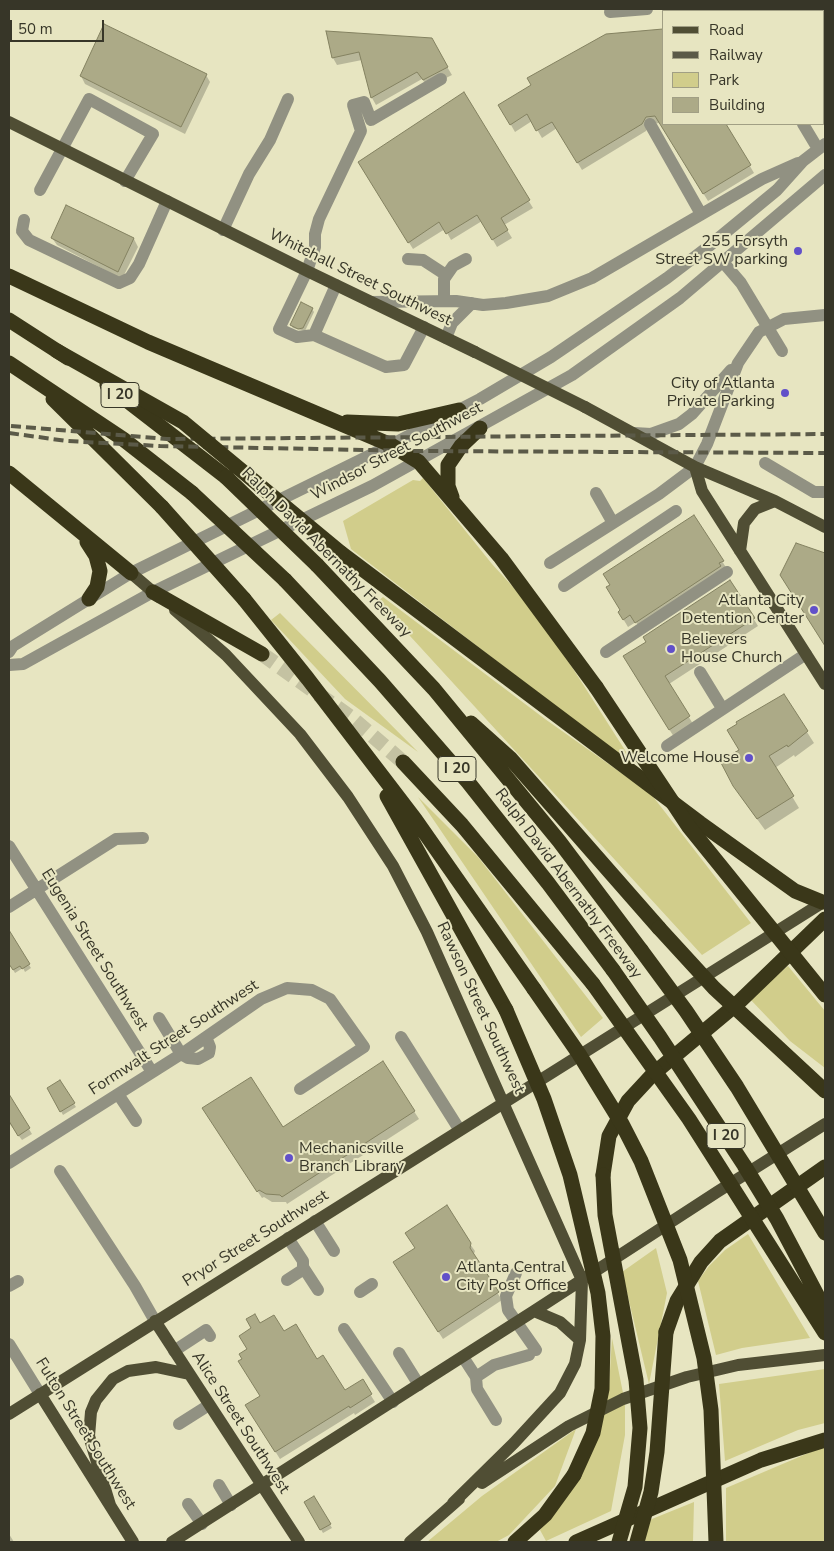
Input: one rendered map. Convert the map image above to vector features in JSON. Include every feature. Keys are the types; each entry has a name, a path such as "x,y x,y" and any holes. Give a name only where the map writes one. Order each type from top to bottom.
{"highway":[{"path":"9,276 148,342 390,445 419,462 501,558 596,687 689,827 825,995"},
{"name":"Ralph David Abernathy Freeway","path":"9,320 57,351 139,409 226,477 317,565 434,689 559,841 641,950 732,1080 825,1233"},
{"path":"57,351 183,422 341,553 700,823 795,891 824,902"},
{"name":"Ralph David Abernathy Freeway","path":"9,363 145,454 192,493 285,580 380,681 468,782 543,876 660,1037 777,1219 825,1310"},
{"path":"31,377 162,507 244,599 308,679 415,819 584,1062 626,1131 655,1191 680,1260 704,1358 711,1410 716,1542"},
{"path":"330,420 360,424 398,424 459,410"},
{"path":"453,500 448,486 448,465 461,446 480,428"},
{"path":"9,473 131,573"},
{"path":"75,528 92,550 98,564 99,579 89,599"},
{"path":"153,592 262,654"},
{"path":"434,689 510,758 714,988 825,1091"},
{"path":"362,752 506,1010 544,1099 567,1167 598,1293 603,1350 602,1389 593,1433 574,1475 544,1515 515,1542"},
{"path":"403,762 468,832 593,984 689,1119 825,1333"},
{"path":"619,1542 635,1486 640,1428 636,1380 605,1215 603,1175 609,1136 628,1101 653,1074 738,1003 825,919"},
{"path":"637,1542 651,1492 657,1452 666,1332 685,1285 720,1241 825,1167"},
{"path":"576,1542 761,1460 825,1440"}],"main road":[{"name":"Whitehall Street Southwest","path":"9,122 166,202 585,407 694,467 775,501 825,527"},
{"path":"694,467 702,491 825,684"},
{"path":"740,551 744,523 755,509 775,501"},
{"name":"Rawson Street Southwest","path":"131,573 198,629 251,680 300,734 348,798 411,900 504,1101 582,1280 580,1340 575,1364 560,1393 514,1443 453,1503"},
{"name":"Pryor Street Southwest","path":"9,1414 459,1129 824,902"},
{"path":"172,1542 825,1124"},
{"path":"534,1311 560,1322 580,1340"},
{"name":"Alice Street Southwest","path":"155,1322 299,1542"},
{"path":"410,1542 453,1503 570,1426 622,1399 687,1377 738,1365 825,1355"},
{"path":"110,1505 89,1436 91,1412 96,1400 113,1379 128,1371 156,1367 189,1374"},
{"name":"Fulton Street Southwest","path":"40,1394 133,1542"}],"street":[{"path":"610,12 647,9"},
{"path":"424,327 404,365 386,367 314,335 297,337 279,329 307,271 315,247 315,234 319,219 352,144 361,130 353,105 364,102 371,120 441,79"},
{"path":"40,190 89,99 152,134 125,180"},
{"path":"223,230 249,174 270,140 288,99"},
{"path":"650,124 701,214"},
{"path":"371,302 444,301 506,303 548,296 592,278 762,179 803,161 822,146 804,125"},
{"name":"Windsor Street Southwest","path":"9,652 13,646 131,573 459,410 551,357 667,278 716,240 776,190 803,161"},
{"name":"Windsor Street Southwest","path":"9,665 23,664 153,592 419,462 572,376 658,314 723,262 825,175"},
{"path":"24,220 22,231 29,240 119,283 130,278 139,264 166,202"},
{"path":"408,259 423,260 446,275"},
{"path":"444,301 444,280 446,275 453,266 466,259"},
{"path":"723,262 741,283 766,328 782,351"},
{"path":"314,335 336,285"},
{"path":"446,338 452,323 472,303"},
{"path":"634,433 651,434 680,424 692,414 738,363 752,341 766,328 784,319 825,315"},
{"path":"550,563 659,494 694,467 707,444 738,363"},
{"path":"766,463 814,492 825,492"},
{"path":"596,493 614,523"},
{"path":"564,586 676,511"},
{"path":"606,652 727,572"},
{"path":"667,746 806,654"},
{"path":"700,672 722,708"},
{"path":"9,907 116,839 143,838"},
{"name":"Eugenia Street Southwest","path":"9,846 152,1072"},
{"name":"Formwalt Street Southwest","path":"11,1156 118,1094 182,1054 261,999 287,988 312,990 330,999 364,1047 300,1089"},
{"path":"160,1018 182,1054"},
{"path":"401,1037 459,1129"},
{"path":"118,1094 136,1121"},
{"path":"60,1171 135,1286 155,1322"},
{"path":"315,1221 334,1251"},
{"path":"288,1238 303,1261 304,1269 318,1290"},
{"path":"287,1280 304,1269"},
{"path":"476,1377 494,1365 532,1353 508,1310 506,1296 516,1273"},
{"path":"360,1292 372,1284"},
{"path":"344,1329 393,1402"},
{"path":"174,1350 206,1330 210,1336"},
{"name":"Fulton Street Southwest","path":"9,1344 40,1394"},
{"path":"399,1354 419,1385"},
{"path":"463,1357 476,1377 476,1389 496,1420"},
{"path":"179,1424 209,1405"},
{"path":"218,1485 231,1505"},
{"path":"188,1504 202,1524"}],"green space":[{"path":"423,478 492,564 525,600 570,664 637,769 351,549 343,521 413,480 420,481"},
{"path":"383,597 545,719 651,794 751,923 702,955 378,601"},
{"path":"280,613 418,752 345,699 271,620"},
{"path":"418,797 478,857 603,1018 581,1037"},
{"path":"788,966 825,1011 825,1068 790,1041 749,998"},
{"path":"748,1234 810,1338 742,1348 716,1355 698,1281 709,1266 725,1250"},
{"path":"656,1248 667,1293 649,1384 622,1272"},
{"path":"612,1338 625,1403 625,1435 611,1511 546,1541 540,1530 577,1478 609,1388"},
{"path":"825,1369 825,1423 798,1430 725,1461 719,1384"},
{"path":"576,1429 555,1486 509,1535 496,1542 427,1542 482,1496"},
{"path":"825,1446 825,1542 726,1542 726,1488"},
{"path":"694,1502 693,1542 642,1542 647,1521"}],"building":[{"path":"104,24 207,74 181,127 80,76"},
{"path":"662,29 662,125 727,125 751,165 703,194 655,116 646,117 642,124 577,163 552,122 536,131 527,114 510,125 498,105 531,85 527,78 606,34"},
{"path":"326,31 432,38 448,67 423,80 417,72 371,98 359,52 332,58"},
{"path":"464,92 530,200 501,218 508,230 492,240 477,215 446,234 439,222 408,243 358,162"},
{"path":"66,205 134,238 118,272 51,238"},
{"path":"301,302 313,308 303,328 298,329 290,325"},
{"path":"694,515 724,561 719,563 721,566 635,623 630,615 623,620 618,612 620,610 606,587 610,585 603,574"},
{"name":"Atlanta City Detention Center","path":"796,543 825,553 825,646 780,575"},
{"name":"Believers House Church","path":"730,580 755,618 665,676 690,716 669,730 623,656 646,642 643,637"},
{"name":"Welcome House","path":"784,694 808,731 788,747 787,745 769,756 794,796 757,819 733,786 720,761 739,750 727,730 737,724 736,722"},
{"path":"9,930 30,964 22,969 20,966 13,970 9,964"},
{"name":"Mechanicsville Branch Library","path":"383,1061 415,1111 282,1197 280,1195 266,1194 259,1190 257,1192 202,1108 251,1077 283,1127"},
{"path":"60,1080 75,1103 60,1112 47,1088"},
{"path":"9,1094 30,1128 18,1136 9,1121"},
{"name":"Atlanta Central City Post Office","path":"447,1205 471,1243 470,1248 499,1292 438,1332 393,1262 415,1248 405,1233"},
{"path":"255,1314 260,1323 274,1315 284,1331 296,1324 317,1359 323,1355 345,1390 363,1379 372,1394 350,1408 349,1406 275,1452 245,1405 260,1396 238,1361 242,1359 239,1354 247,1349 239,1336 251,1328 246,1319"},
{"path":"314,1496 331,1524 320,1530 304,1502"}],"tunnel":[{"path":"262,654 353,719 403,762"}],"railway":[{"path":"11,426 167,439 825,434"},
{"path":"9,433 67,441 160,446 419,451 825,453"}],"place":[{"name":"255 Forsyth Street SW parking","path":"798,251"},
{"name":"City of Atlanta Private Parking","path":"785,393"},
{"name":"Atlanta City Detention Center","path":"814,610"},
{"name":"Believers House Church","path":"671,649"},
{"name":"Welcome House","path":"749,758"},
{"name":"Mechanicsville Branch Library","path":"289,1158"},
{"name":"Atlanta Central City Post Office","path":"446,1277"}]}
